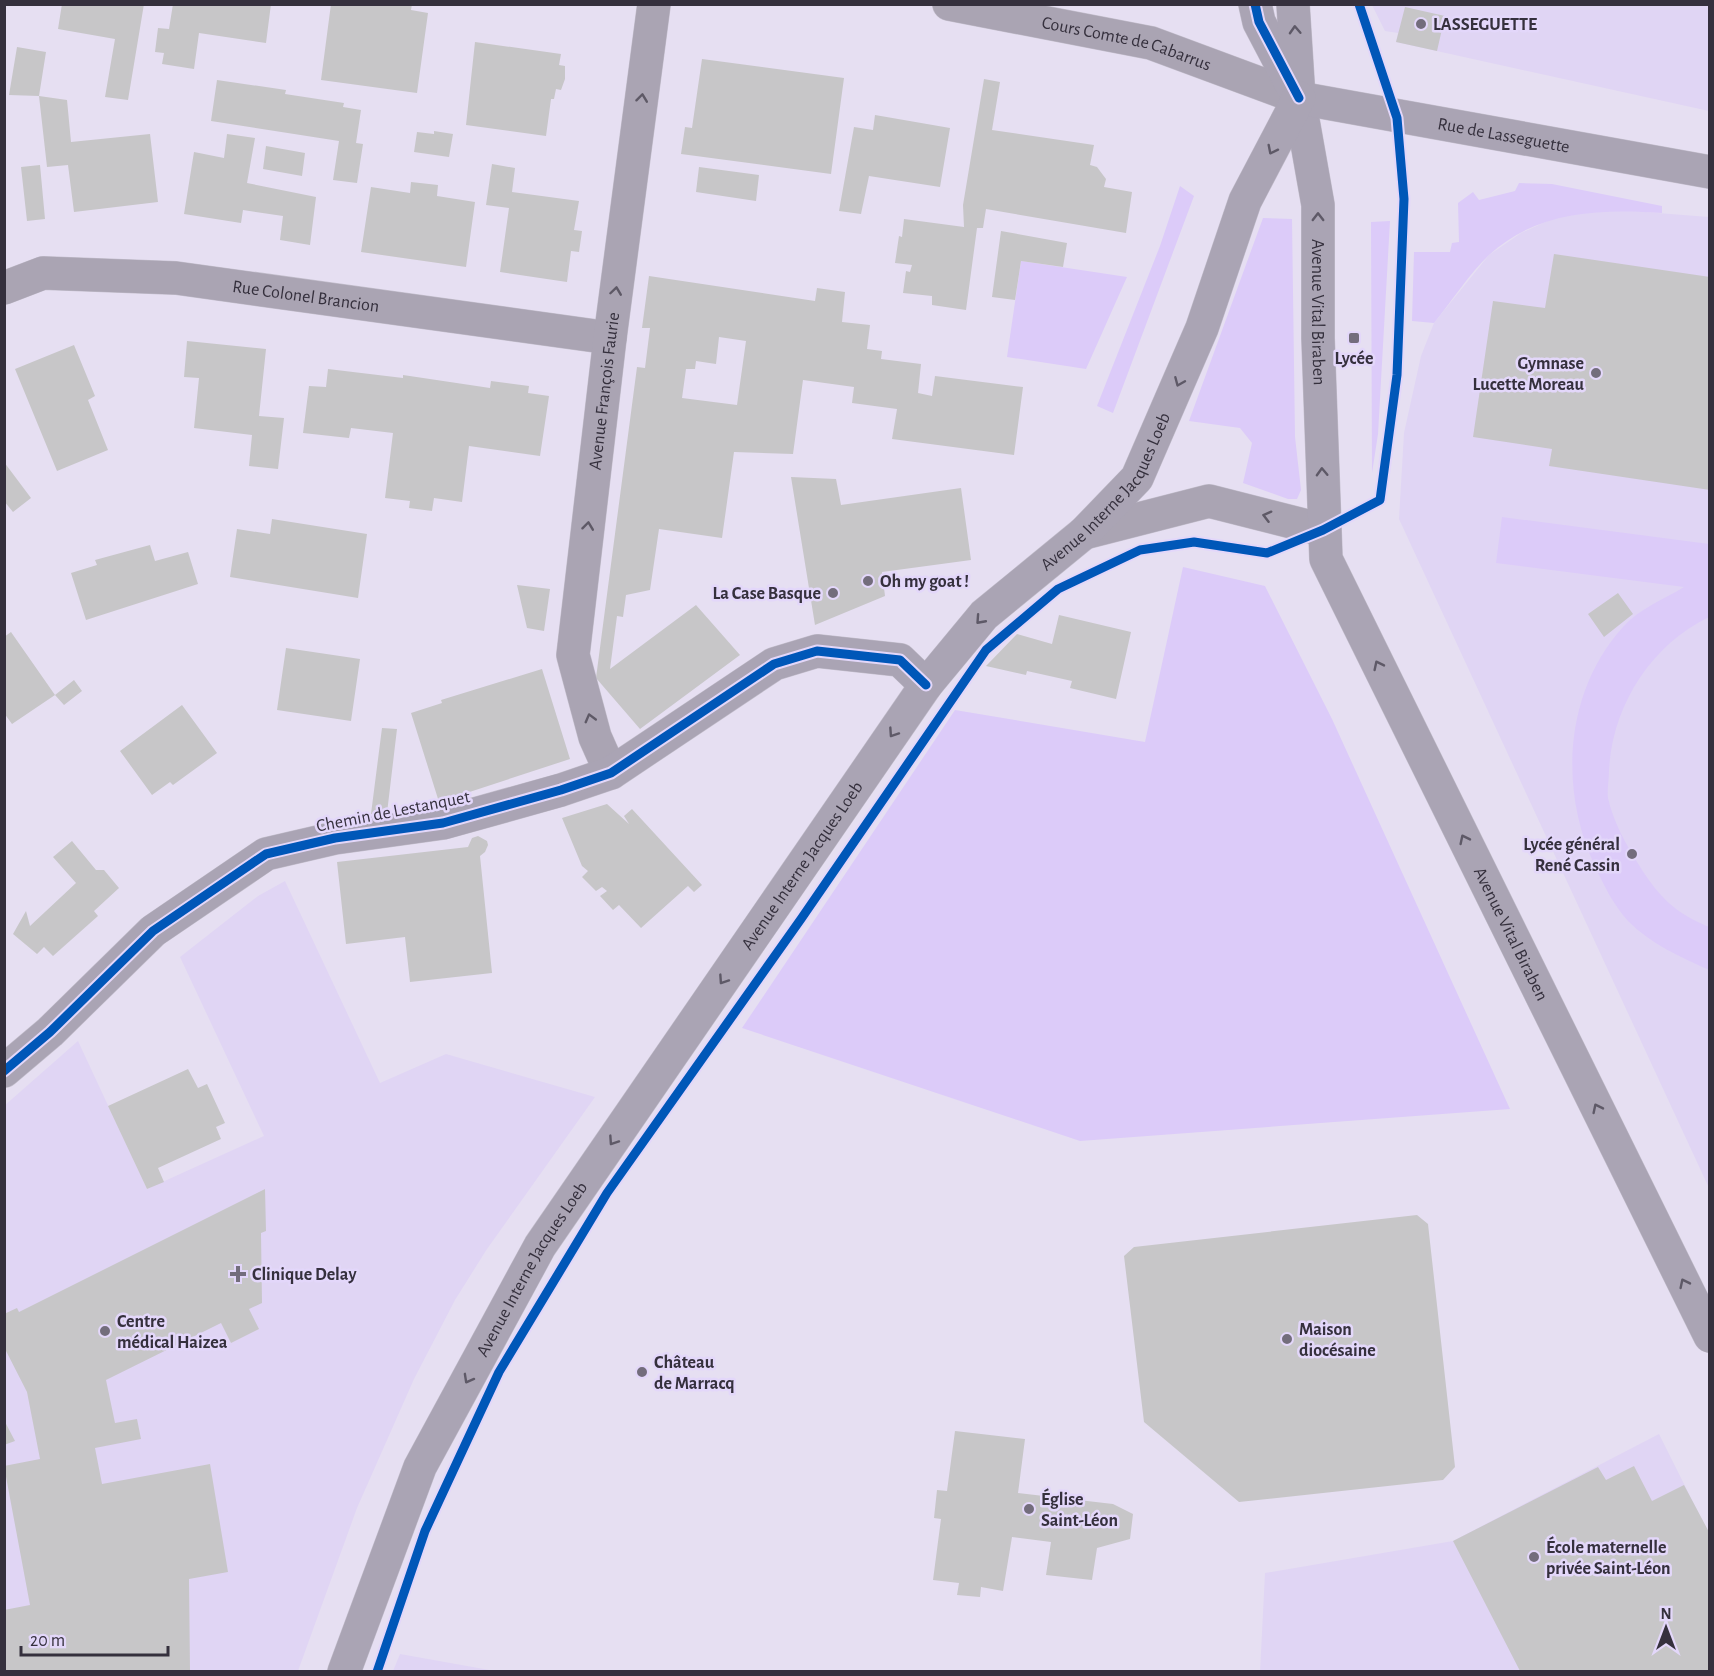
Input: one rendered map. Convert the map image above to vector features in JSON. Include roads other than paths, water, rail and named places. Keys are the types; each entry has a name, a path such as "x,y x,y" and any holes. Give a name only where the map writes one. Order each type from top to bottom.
{"main road":[{"path":"1255,4 1259,22 1299,98"},
{"path":"1293,4 1299,98"},
{"name":"Rue de Lasseguette","path":"1299,98 1710,172"},
{"name":"Avenue Vital Biraben","path":"1299,98 1318,205 1318,338 1323,530 1326,559 1710,1336"},
{"name":"Avenue Interne Jacques Loeb","path":"344,1671 420,1467 540,1246 926,685 984,615 1084,533 1137,478 1202,328 1245,201 1299,98"},
{"name":"Chemin de Lestanquet","path":"4,1071 50,1032 153,931 266,854 335,838 442,823 561,790 611,773 774,664 817,651 900,660 926,685"}],"street":[{"name":"Avenue François Faurie","path":"611,773 595,737 573,656 610,338 654,4"},
{"name":"Cours Comte de Cabarrus","path":"949,4 1151,43 1299,98"},
{"name":"Rue Colonel Brancion","path":"4,288 43,273 176,278 610,338"},
{"path":"1084,533 1209,501 1323,530"}],"place":[{"name":"LASSEGUETTE","path":"1421,24"},
{"name":"Lycée","path":"1354,338"},
{"name":"Gymnase Lucette Moreau","path":"1596,373"},
{"name":"Oh my goat !","path":"868,581"},
{"name":"La Case Basque","path":"833,593"},
{"name":"Lycée général René Cassin","path":"1632,854"},
{"name":"Clinique Delay","path":"238,1274"},
{"name":"Centre médical Haizea","path":"105,1331"},
{"name":"Maison diocésaine","path":"1287,1339"},
{"name":"Château de Marracq","path":"642,1372"},
{"name":"Église Saint-Léon","path":"1029,1509"},
{"name":"École maternelle privée Saint-Léon","path":"1534,1557"}]}
